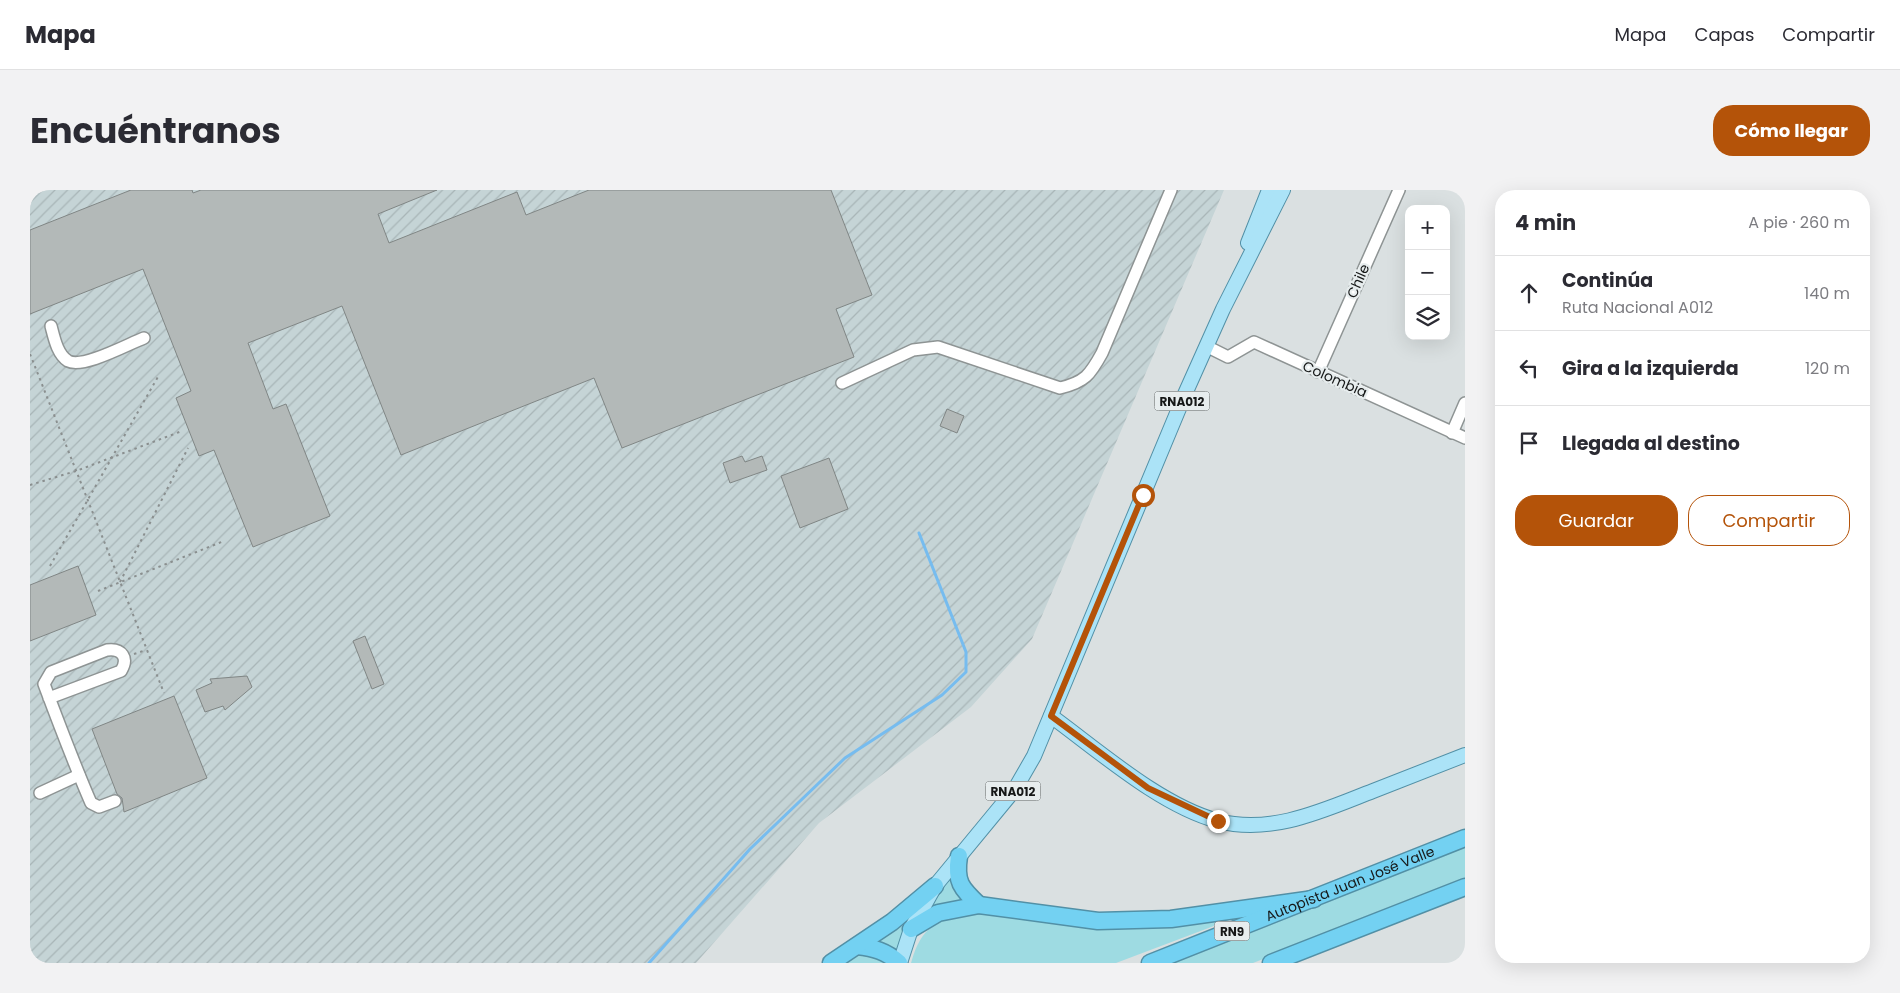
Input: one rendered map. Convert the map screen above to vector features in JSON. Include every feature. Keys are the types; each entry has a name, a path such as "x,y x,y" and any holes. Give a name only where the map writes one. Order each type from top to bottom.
{"highway":[{"name":"Autopista Juan José Valle","path":"1150,963 1465,838"},
{"path":"959,856 956,871 961,888 980,905"},
{"path":"831,963 892,922 935,886"},
{"path":"1270,963 1465,887"},
{"path":"910,929 938,913 980,905 1098,921 1171,919 1314,899"},
{"path":"857,946 875,948 890,955 900,963"},
{"path":"1281,963 1313,946"}],"main road":[{"name":"RNA012","path":"1223,309 1268,190"},
{"name":"RNA012","path":"900,963 910,929 935,886 1015,789 1034,756 1206,346 1284,190"},
{"path":"1051,716 1148,788 1218,821 1254,825 1289,821 1327,809 1465,755"}],"street":[{"path":"842,383 913,350 938,347 1060,388 1077,384 1090,374 1102,353 1171,190"},
{"name":"Chile","path":"1318,372 1399,190"},
{"path":"51,326 60,354 68,361 82,363 144,338"},
{"name":"Colombia","path":"1206,346 1228,357 1254,342 1465,438"},
{"path":"1452,432 1465,402"},
{"path":"50,698 121,671 125,665 125,658 121,652 114,649 108,650 51,672 44,684 91,803 99,807 115,801"},
{"path":"40,793 79,775"}],"path":[{"path":"30,354 164,693"},
{"path":"50,566 159,375"},
{"path":"30,485 76,471 182,432"},
{"path":"120,582 188,448"},
{"path":"98,591 224,542"},
{"path":"125,658 147,650"}],"shaded area":[{"path":"30,190 1224,190 1032,639 971,707 819,823 696,963 30,963"},
{"path":"1465,845 1465,879 1253,963 1165,963"},
{"path":"953,877 966,902 929,909 944,885"},
{"path":"974,913 1235,918 1116,963 911,963 920,940 932,926 950,918"},
{"path":"906,924 899,951 875,940"},
{"path":"854,956 876,956 889,963 841,963"}],"building":[{"path":"131,190 192,190 193,193 201,190 437,190 378,214 389,243 517,192 526,215 589,190 831,190 872,295 836,309 854,357 622,448 594,378 401,455 342,306 248,343 273,409 286,404 330,516 253,547 214,450 199,456 176,398 191,391 143,269 30,314 30,230"},
{"path":"947,409 964,416 957,433 940,426"},
{"path":"742,456 745,462 762,456 767,470 730,483 723,463"},
{"path":"829,458 848,509 800,528 781,476"},
{"path":"78,566 96,615 30,641 30,585"},
{"path":"365,636 384,684 372,689 353,641"},
{"path":"247,676 252,687 225,710 223,706 205,712 196,690 212,683 210,679"},
{"path":"174,696 207,778 124,812 122,798 117,794 92,729"}],"waterway":[{"path":"649,963 750,849 845,758 942,695 966,672 966,652 919,533"}],"route":[{"path":"1143,495 1051,716 1148,788 1218,821"}]}
